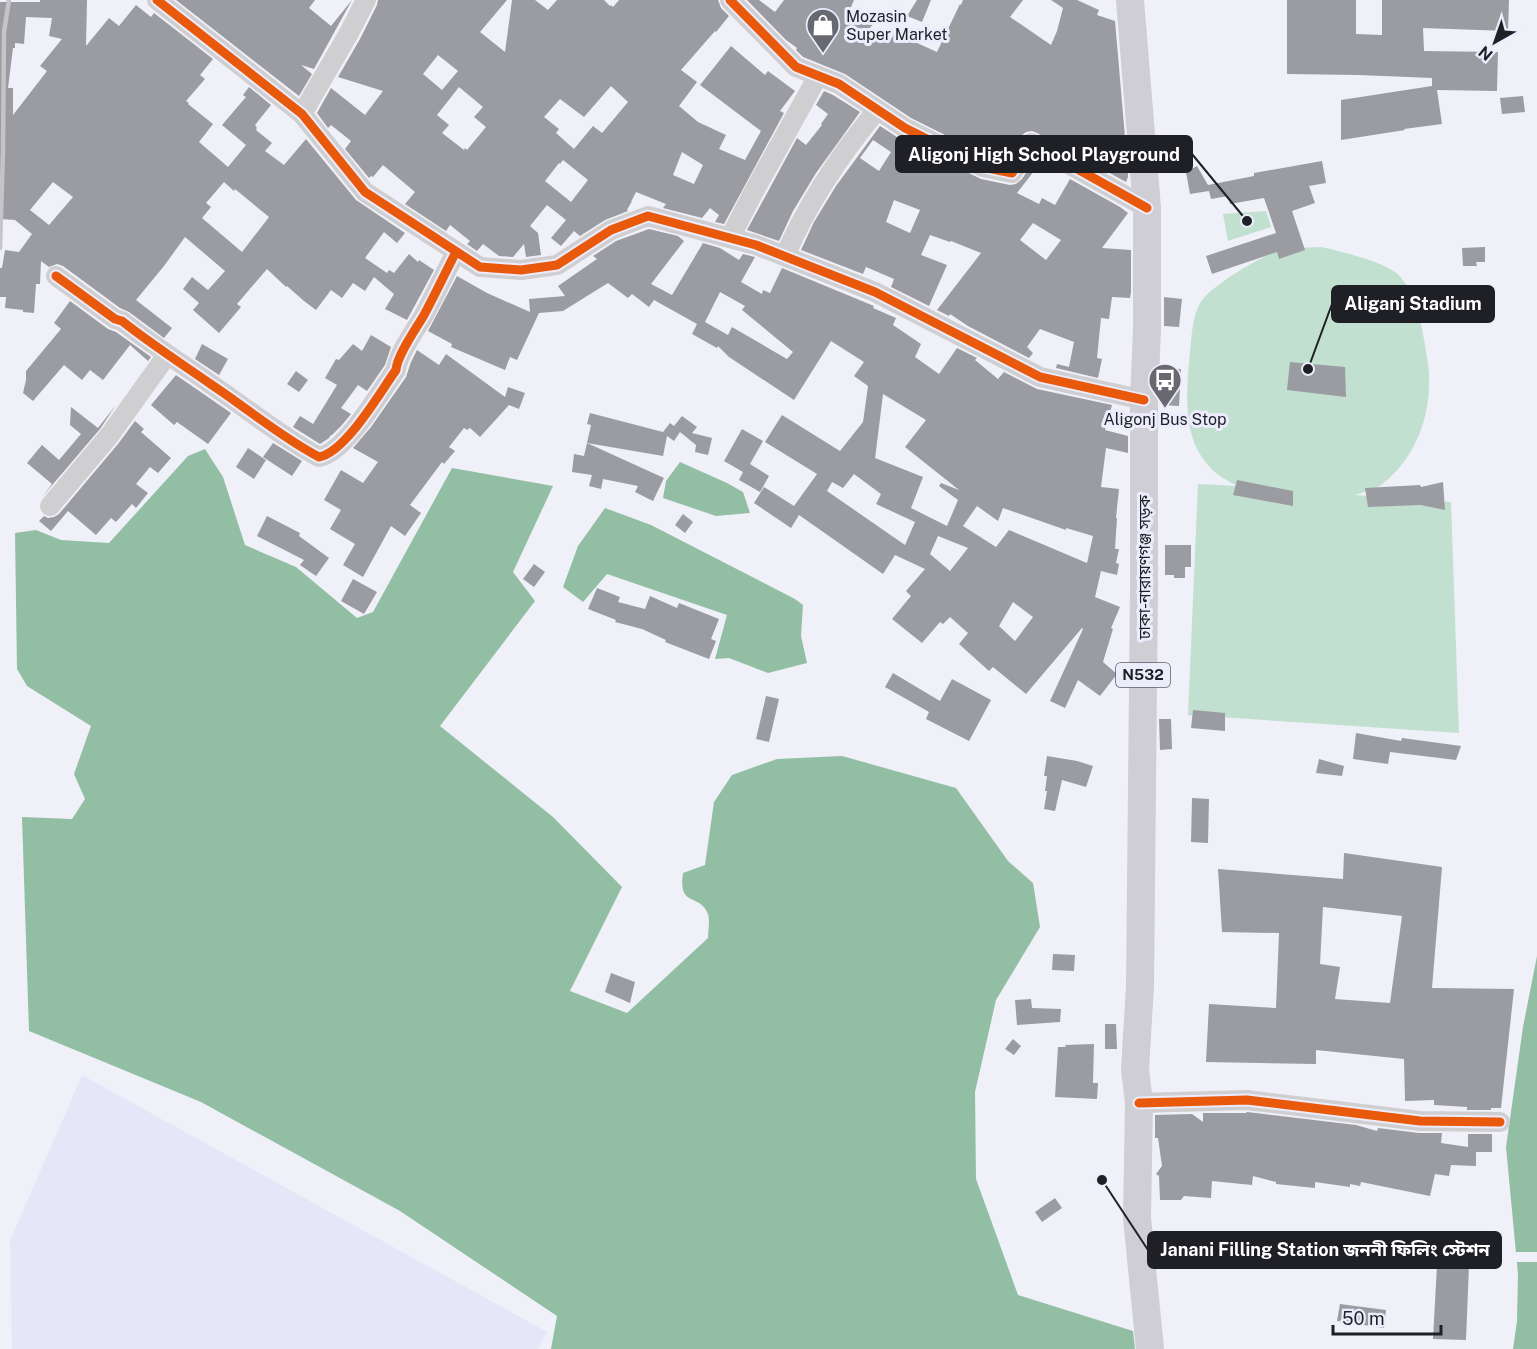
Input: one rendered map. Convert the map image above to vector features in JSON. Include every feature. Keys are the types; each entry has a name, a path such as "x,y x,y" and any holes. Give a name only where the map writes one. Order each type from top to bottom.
{"highway":[{"name":"ঢাকা-নারায়ণগঞ্জ সড়ক","path":"1130,0 1147,208 1140,986 1135,1069 1139,1103 1137,1218 1150,1349"}],"street":[{"path":"157,0 302,114 366,192 480,267 521,270 557,265 611,230 648,216 756,245 875,292 1040,377 1144,400"},
{"path":"302,114 366,0"},
{"path":"730,0 796,67 839,84 905,128 983,166 1012,173 1030,143 1147,208"},
{"path":"730,238 818,76"},
{"path":"785,256 822,184 877,110"},
{"path":"56,276 167,355 319,457 331,452 349,437 396,370 400,357 456,252"},
{"path":"50,506 109,436 167,355"},
{"path":"1139,1103 1247,1100 1420,1121 1500,1122"}],"shaded area":[{"path":"1266,211 1271,227 1228,241 1223,214"},
{"path":"1321,247 1370,260 1395,272 1407,285 1418,312 1429,378 1426,413 1422,427 1410,453 1392,476 1378,487 1355,495 1451,502 1459,733 1188,715 1198,484 1238,486 1219,475 1205,462 1190,430 1187,392 1195,317 1199,305 1209,293 1248,266 1281,250"},
{"path":"205,449 223,477 245,545 296,567 357,618 373,612 452,468 553,486 513,572 535,601 440,726 553,817 622,887 570,991 627,1013 708,938 708,914 700,903 686,896 682,884 683,873 705,865 714,802 732,775 777,759 842,756 956,788 1008,861 1033,883 1040,927 996,1000 975,1092 976,1179 1018,1295 1133,1331 1135,1349 551,1349 557,1316 400,1211 201,1102 29,1031 22,817 72,819 85,799 74,774 91,726 27,686 17,669 15,533 36,530 61,540 109,543 188,456"},
{"path":"680,462 743,492 750,513 716,516 663,498 666,481"},
{"path":"605,508 651,525 803,605 801,636 807,663 768,673 729,658 715,659 727,615 607,574 583,602 563,587 578,546"},
{"path":"1537,956 1537,1349 1513,1349 1517,1321 1518,1274 1506,1147 1523,1027"},
{"path":"82,1075 547,1332 538,1349 12,1349 10,1241"}],"pier":[{"path":"1513,1252 1537,1252 1537,1262 1513,1262"}],"building":[{"path":"40,0 87,0 86,46 109,18 119,26 136,5 151,17 154,13 213,59 200,75 205,79 186,101 213,124 199,142 228,167 246,145 222,125 246,97 243,95 249,87 271,105 255,125 256,130 272,143 265,151 284,165 306,139 356,200 405,233 397,243 384,232 365,258 387,273 389,270 394,273 409,254 418,262 419,260 434,270 407,320 385,309 394,294 374,277 365,291 353,283 342,298 331,290 316,310 267,269 237,304 241,307 219,333 193,310 199,303 183,289 192,277 208,290 225,271 185,237 136,300 172,328 164,338 57,264 49,267 41,261 40,284 36,284 34,313 5,308 6,297 0,297 0,268 2,268 5,250 19,252 32,234 15,220 0,219 0,2 40,2","holes":["26,17 52,18 49,36 62,39 40,66 47,71 13,115 13,88 8,88 13,48 15,48 15,43 24,44","53,182 73,197 49,225 30,210","224,182 269,217 242,252 202,218 211,207 206,203"]},
{"path":"176,0 315,0 309,8 331,26 352,0 314,69 301,65 312,74 299,96"},
{"path":"378,0 507,0 480,32 505,52 512,0 535,0 548,10 557,0 604,0 613,7 619,0 718,0 721,8 729,16 681,70 697,82 679,106 698,122 726,135 719,149 745,160 761,131 700,85 731,46 765,75 768,71 795,91 780,111 784,113 724,224 715,222 719,215 710,208 702,218 663,208 666,204 636,192 628,211 605,220 580,236 574,231 561,246 551,238 566,220 547,205 530,226 538,233 541,255 526,257 524,244 513,257 499,256 483,244 477,251 467,244 470,241 450,225 446,231 405,204 415,192 383,165 373,177 369,178 345,149 351,141 331,125 328,128 317,113 331,88 365,115 383,91 338,77","holes":["438,55 458,71 442,90 423,74","611,86 628,102 602,133 593,126 574,149 556,133 559,129 544,117 560,99 584,117","459,87 483,107 474,117 486,127 467,150 465,148 464,150 442,133 449,125 437,115","682,152 703,165 694,184 673,175","563,160 588,180 571,202 545,181"]},
{"path":"747,0 759,0 775,12 784,0 854,0 849,12 874,23 869,29 889,42 895,33 937,52 963,0 1023,0 1010,17 1051,45 1063,8 1051,0 1077,0 1099,10 1097,15 1115,21 1126,149 1123,155 1126,156 1125,171 1128,172 1126,182 1032,131 1021,136 1006,160 987,156 911,118 845,74 803,57 796,50 797,48 786,40"},
{"path":"917,0 931,0 922,22 907,16"},
{"path":"1287,0 1356,0 1356,34 1382,35 1382,0 1509,0 1508,31 1423,28 1424,51 1498,52 1497,91 1437,90 1442,124 1341,140 1341,100 1432,86 1432,78 1287,74"},
{"path":"824,91 860,112 816,173 793,211 779,241 747,230 797,138 806,145 822,125 828,114 816,105"},
{"path":"1523,96 1525,112 1502,114 1500,98"},
{"path":"880,126 900,139 981,179 1010,185 1016,184 1035,159 1041,162 1017,193 1039,204 1042,198 1055,205 1070,179 1120,207 1128,213 1102,248 1131,250 1131,292 1130,298 1112,297 1109,319 1101,318 1097,358 1102,359 1098,378 1056,368 1057,364 1069,367 1074,342 1040,329 1027,347 1033,353 1029,358 950,314 949,316 937,310 981,253 930,235 921,255 947,265 929,306 891,287 894,279 866,267 863,274 801,250 814,222 836,186","holes":["873,140 891,152 879,171 860,158","894,200 920,210 910,233 886,222","1033,223 1061,240 1046,260 1020,240"]},
{"path":"1322,161 1326,183 1309,186 1315,203 1292,211 1305,250 1279,259 1277,252 1212,274 1206,256 1276,233 1264,198 1230,204 1228,196 1211,199 1209,191 1190,194 1186,172 1197,166 1208,185 1254,176 1254,173"},
{"path":"649,229 678,236 684,241 651,284 672,295 703,243 720,248 739,260 743,254 755,257 741,282 762,294 763,290 770,293 782,268 874,306 873,308 896,318 893,325 921,344 915,357 939,374 957,348 977,358 975,360 998,379 1004,372 1037,389 1112,405 1105,430 1128,436 1128,453 1106,448 1101,487 1119,489 1115,549 1119,549 1116,563 1119,564 1117,575 1101,571 1095,597 1120,607 1111,628 1113,629 1103,662 1117,674 1100,696 1078,680 1065,708 1050,701 1082,628 1026,694 993,667 989,671 959,644 968,633 950,617 943,624 940,622 922,643 892,619 911,596 906,591 925,569 895,555 883,574 799,515 791,528 754,503 764,487 794,506 817,474 765,442 782,415 840,451 863,422 868,386 854,376 864,362 831,341 794,400 729,357 718,346 717,348 692,334 697,324 654,300 649,307 632,294 628,298 608,283 563,311 539,313 517,360 510,357 505,370 451,347 452,344 428,331 457,276 487,293 530,312 529,299 565,296 558,286 597,259 593,256 616,241","holes":["720,292 745,306 742,310 793,352 787,359 732,327 728,335 705,322","883,394 926,420 905,447 959,490 941,483 939,486 958,500 947,526 911,508 923,477 875,458","854,474 881,494 876,504 915,522 905,545 827,491 832,482 843,488","977,506 998,521 1003,508 1066,530 1066,528 1093,536 1087,563 1009,530 996,547 963,526","938,536 968,548 950,571 930,554","1013,602 1033,617 1015,641 999,626"]},
{"path":"1485,247 1485,262 1476,262 1477,266 1463,266 1462,248"},
{"path":"1164,297 1182,299 1179,327 1164,326"},
{"path":"70,301 151,357 148,361 130,345 103,380 90,370 82,380 64,365 33,401 23,393 26,371 61,329 54,323"},
{"path":"371,335 391,347 385,365 367,391 358,385 341,408 351,414 342,425 320,444 293,427 300,416 313,424 337,385 325,378 336,359 339,360 353,344 362,351"},
{"path":"202,344 228,359 219,375 195,359"},
{"path":"417,350 439,365 446,354 505,397 508,387 525,393 519,409 509,405 480,437 470,428 467,430 464,428 449,447 455,451 444,464 442,462 410,505 421,513 405,536 391,526 363,577 343,565 355,544 330,529 341,510 324,500 341,470 363,483 378,462 353,448 371,427 406,377"},
{"path":"1290,362 1345,367 1346,397 1287,390"},
{"path":"1162,368 1181,369 1179,406 1161,405"},
{"path":"296,371 308,380 299,392 287,384"},
{"path":"176,375 231,413 208,444 177,422 174,425 151,405"},
{"path":"116,405 100,429 42,497 52,484 27,463 42,445 59,460 81,434 70,425 71,407 98,428"},
{"path":"590,413 663,432 670,423 674,426 682,416 697,427 692,433 712,438 708,455 695,452 696,445 680,432 674,441 667,436 663,456 587,443 591,425 587,424"},
{"path":"135,421 144,429 141,432 171,458 158,473 150,467 136,484 148,493 136,508 132,504 116,522 111,518 96,535 68,511 51,531 39,521 44,516 48,518 59,514"},
{"path":"742,429 763,441 750,464 769,476 760,492 739,480 743,472 724,461"},
{"path":"273,443 302,461 292,476 263,457"},
{"path":"587,443 664,478 653,501 635,492 638,486 603,479 601,489 589,486 592,475 572,472 574,454 584,456"},
{"path":"248,448 266,460 254,479 236,467"},
{"path":"1237,480 1293,491 1293,506 1233,495"},
{"path":"1443,482 1445,510 1421,505 1368,507 1365,488 1420,485 1421,487"},
{"path":"683,514 693,522 685,533 675,525"},
{"path":"267,516 300,533 299,536 329,558 316,576 300,565 304,560 257,536"},
{"path":"1165,545 1191,545 1191,567 1185,567 1185,578 1165,575"},
{"path":"534,564 545,572 534,587 523,579"},
{"path":"353,579 377,592 364,614 341,601"},
{"path":"597,588 620,597 618,602 645,609 650,596 677,608 679,603 719,619 711,639 716,641 709,659 665,642 666,640 642,629 615,622 616,620 588,609"},
{"path":"893,673 940,701 952,679 991,700 969,741 926,719 929,712 885,687"},
{"path":"766,696 779,699 769,742 756,739"},
{"path":"1193,710 1225,713 1225,731 1191,728"},
{"path":"1159,719 1171,719 1172,749 1160,750"},
{"path":"1356,733 1401,741 1402,738 1461,746 1456,760 1390,752 1388,764 1353,759"},
{"path":"1047,756 1093,766 1086,787 1062,780 1055,811 1044,809 1047,791 1045,791 1047,776 1044,776"},
{"path":"1319,759 1344,766 1342,776 1316,773"},
{"path":"1192,798 1209,799 1208,843 1191,842"},
{"path":"1344,853 1442,867 1432,988 1514,989 1501,1108 1467,1110 1467,1107 1434,1105 1434,1100 1405,1101 1404,1059 1316,1050 1316,1064 1206,1062 1209,1004 1276,1008 1279,933 1222,932 1218,869 1343,879","holes":["1323,907 1402,916 1390,1003 1335,999 1340,967 1320,964"]},
{"path":"1053,954 1075,955 1074,971 1052,970"},
{"path":"611,973 635,982 630,1003 605,992"},
{"path":"1031,999 1032,1008 1061,1009 1060,1022 1017,1025 1015,1000"},
{"path":"1105,1024 1116,1024 1117,1049 1105,1049"},
{"path":"1013,1039 1021,1046 1014,1055 1005,1049"},
{"path":"1094,1044 1093,1083 1098,1083 1097,1099 1055,1097 1058,1047"},
{"path":"1247,1112 1356,1125 1377,1131 1378,1128 1442,1133 1441,1143 1468,1147 1468,1134 1492,1134 1492,1152 1476,1152 1476,1166 1451,1165 1449,1176 1435,1174 1430,1196 1361,1182 1360,1186 1350,1184 1350,1187 1315,1182 1315,1188 1276,1184 1276,1182 1253,1176 1252,1185 1212,1181 1211,1198 1184,1196 1181,1200 1160,1200 1159,1176 1156,1174 1162,1166 1158,1138 1155,1138 1155,1115 1192,1114 1203,1122 1203,1113"},
{"path":"1055,1198 1062,1208 1042,1222 1035,1212"},
{"path":"1437,1265 1469,1266 1466,1340 1433,1339"},
{"path":"1340,1304 1386,1310 1384,1328 1337,1321"}],"railway":[{"path":"0,248 4,32 9,0"}],"cycle path":[{"path":"157,0 302,114 365,192 480,267 521,270 557,265 611,230 648,216 756,245 875,292 1040,377 1144,400"},
{"path":"730,0 796,67 839,84 905,128 983,167 1012,173 1031,143 1147,208"},
{"path":"56,276 278,432 319,457 329,453 340,444 372,406 396,370 403,350 424,315 456,252"},
{"path":"1139,1103 1247,1100 1420,1121 1500,1122"}],"place":[{"name":"Mozasin Super Market","path":"823,54"},
{"name":"Aligonj High School Playground","path":"1247,221"},
{"name":"Aliganj Stadium","path":"1308,369"},
{"name":"Aligonj Bus Stop","path":"1165,409"},
{"name":"Janani Filling Station জননী ফিলিং স্টেশন","path":"1102,1180"}]}
